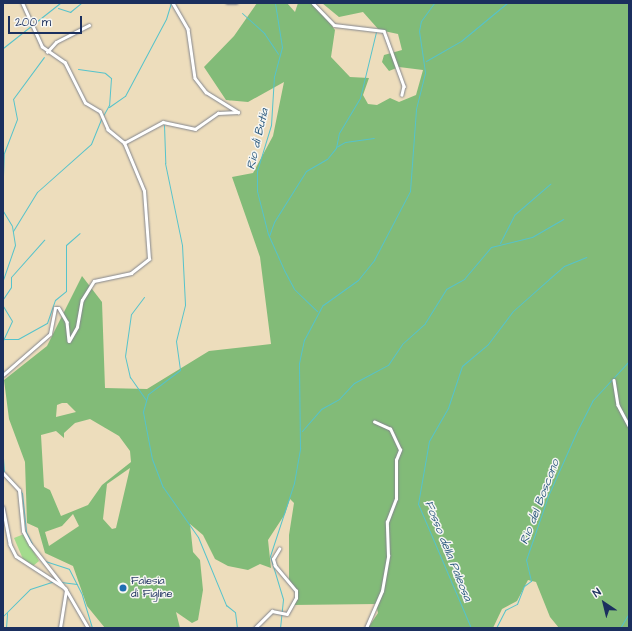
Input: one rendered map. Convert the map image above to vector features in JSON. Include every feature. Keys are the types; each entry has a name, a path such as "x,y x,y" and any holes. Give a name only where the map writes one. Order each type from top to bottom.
{"street":[{"path":"3,375 50,334 55,308 59,308 67,322 69,341 77,327 82,300 94,281 131,273 149,259 144,191 124,143 108,130 100,112 85,103 64,63 46,52 33,34 22,3"},
{"path":"124,143 163,122 195,128 218,113 238,112 206,92 195,78 188,29 173,3"},
{"path":"227,3 237,3"},
{"path":"313,3 334,25 384,30 404,86 402,95"},
{"path":"46,52 56,42 89,25"},
{"path":"614,380 618,405 629,426"},
{"path":"366,628 382,591 388,556 387,522 398,490 396,464 400,450 390,429 374,422"},
{"path":"3,473 19,490 23,531 40,560 66,590 88,628"},
{"path":"3,507 10,544 16,556 66,590"},
{"path":"255,628 272,611 287,614 296,598 296,591 275,566 273,559 279,549"},
{"path":"60,628 66,590"}],"green space":[{"path":"257,3 287,3 295,12 298,3 315,3 335,30 331,57 350,77 369,78 363,95 368,104 377,105 390,98 399,102 416,95 423,70 399,67 389,71 382,62 384,55 402,50 398,34 379,30 363,12 339,17 322,3 629,3 629,628 559,628 550,617 536,582 528,580 517,601 502,609 493,628 368,628 378,613 376,604 291,605 298,599 297,590 289,580 289,535 294,503 290,499 285,514 268,540 271,568 260,564 248,570 228,566 215,559 203,535 190,524 193,552 200,560 203,590 198,620 192,623 176,612 180,628 105,628 87,606 73,566 45,553 38,528 27,523 25,462 9,419 4,380 47,346 82,276 102,302 105,388 147,389 209,351 271,344 260,257 232,177 253,173 273,136 284,82 248,102 226,100 204,67 234,36","holes":["67,403 76,412 56,417 57,405","90,419 119,436 130,451 131,462 102,485 88,505 61,516 50,490 44,487 41,435 56,431 64,438 64,433 75,423","130,468 116,528 112,529 103,519 107,484","73,514 79,526 49,546 45,532 62,526"]},
{"path":"24,534 39,561 33,566 23,559 14,538"}],"waterway":[{"path":"3,48 60,3"},
{"path":"58,8 70,12 81,3"},
{"path":"109,107 125,96 166,19 171,3"},
{"name":"Rio di Butia","path":"275,3 282,47 274,76 271,125 257,171 257,191 268,234 284,270 294,289 317,311"},
{"path":"280,628 283,599 270,556 294,483 300,448 299,363 304,340 323,305 358,280 374,260 410,191 416,109 425,72 419,31 421,21 434,3"},
{"path":"426,61 461,41 507,3"},
{"path":"242,13 264,33 278,54"},
{"path":"269,236 274,222 306,171 327,159 336,148 339,133 360,98 376,32"},
{"path":"3,176 4,153 17,119 13,99 44,57"},
{"path":"78,69 105,73 111,78 109,105 103,116"},
{"path":"13,231 37,192 91,144 101,119"},
{"path":"164,125 165,163 182,245 185,305 176,341 180,370 148,394 143,412 152,459 163,487 198,537 226,605 235,612 237,628"},
{"path":"336,147 345,142 374,138"},
{"path":"500,243 514,215 550,184"},
{"path":"3,211 12,226 15,245 3,279"},
{"path":"302,431 321,409 339,399 354,383 388,365 402,344 425,323 446,289 464,279 491,247 532,237 563,219"},
{"path":"4,339 18,339 47,323 55,300 66,291 66,245 80,233"},
{"path":"3,299 11,287 11,277 44,240"},
{"name":"Fosso della Paleosa","path":"471,628 418,504 429,441 448,408 462,366 488,344 513,311 549,279 564,266 586,257"},
{"path":"144,297 131,314 125,356 130,377 146,400"},
{"path":"3,306 12,321 3,340"},
{"name":"Rio del Boscono","path":"496,628 505,610 517,604 524,586 531,581 526,560 548,496 576,433 592,401 629,361"},
{"path":"3,458 4,471"},
{"path":"11,480 22,493 26,532 32,544"},
{"path":"45,561 69,569 82,595 92,628"},
{"path":"3,616 30,589 54,581"},
{"path":"61,582 77,584"},
{"path":"6,628 7,613"},
{"path":"620,628 629,613"}],"place":[{"name":"Falesia di Figline","path":"123,588"}]}
